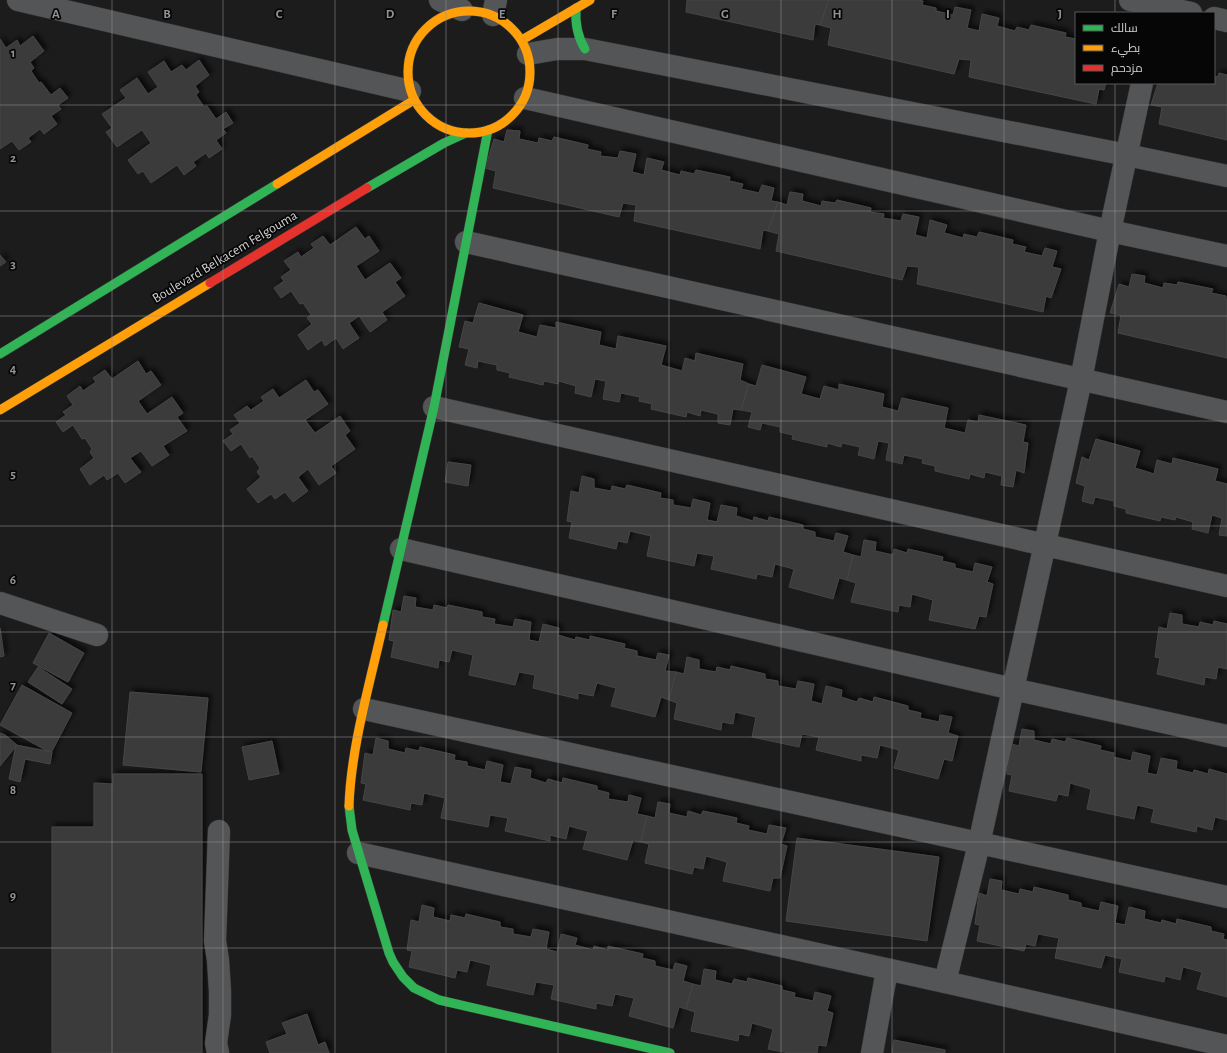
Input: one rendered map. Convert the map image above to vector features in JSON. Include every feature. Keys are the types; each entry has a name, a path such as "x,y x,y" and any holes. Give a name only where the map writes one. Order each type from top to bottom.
{"street":[{"path":"18,0 412,95"},
{"path":"440,0 468,7 481,11 498,8 506,23 525,47 530,68 529,84 524,98 510,118 500,125 478,133 466,133 450,130 435,123 423,113 412,95 407,73 409,55 417,38 429,24 444,15 468,7"},
{"path":"525,47 576,8 590,0"},
{"path":"1130,0 1158,10 1180,12"},
{"path":"576,8 574,19 576,30 579,40 585,49"},
{"path":"1215,18 1227,21"},
{"path":"525,47 585,49 1227,176"},
{"path":"945,982 979,844 1045,545 1081,380 1110,231 1142,84"},
{"path":"0,354 412,95"},
{"path":"524,98 1110,231 1227,256"},
{"path":"488,130 434,407 364,710 350,781 349,806 352,830 389,953 403,978 413,988 439,1000 670,1053"},
{"name":"Boulevard Belkacem Felgouma","path":"0,410 404,165 444,143 466,133"},
{"path":"466,242 1227,412"},
{"path":"434,407 1227,586"},
{"path":"401,549 1013,689 1227,736"},
{"path":"0,603 97,635"},
{"path":"364,710 1227,897"},
{"path":"218,1053 216,1043 220,1015 220,991 215,941 219,831"},
{"path":"358,854 945,982 1227,1046"},
{"path":"872,1053 887,970"}],"building":[{"path":"687,0 829,0 820,25 815,24 813,40 686,12"},
{"path":"829,0 918,0 923,1 922,5 936,8 936,11 953,15 955,7 971,10 967,28 979,31 982,14 999,18 997,26 1015,31 1017,27 1029,30 1031,25 1066,33 1065,37 1075,39 1075,84 1106,84 1104,90 1099,89 1096,104 969,77 971,60 959,59 954,74 828,45 831,28 820,25"},
{"path":"33,36 44,51 30,62 34,68 31,71 39,83 41,82 51,95 60,88 68,98 58,105 61,109 51,116 57,124 44,134 40,129 28,138 31,142 19,150 12,141 0,149 0,39 6,48 17,40 20,46"},
{"path":"199,60 209,75 195,86 199,92 196,95 204,107 207,106 216,119 226,112 233,123 223,129 226,133 216,140 222,149 209,158 206,153 193,162 196,166 184,175 177,165 151,183 143,171 138,174 128,160 151,143 142,130 117,147 106,132 112,128 102,114 126,98 120,90 137,78 148,94 158,87 148,72 164,61 171,72 182,65 186,70"},
{"path":"1219,73 1227,75 1227,140 1159,124 1162,107 1151,105 1158,84 1215,84 1215,76 1218,77"},
{"path":"507,130 520,131 519,139 538,143 539,138 552,141 554,137 588,145 587,149 601,152 600,156 618,158 620,151 636,154 632,172 644,175 647,158 664,162 661,170 680,175 681,171 694,174 696,170 730,177 729,181 743,184 741,189 759,193 762,185 774,188 771,201 778,202 768,231 763,230 760,249 634,221 636,205 623,203 619,217 493,188 496,171 485,168 494,139 504,142"},
{"path":"790,192 803,194 802,201 821,206 822,201 835,203 837,200 871,208 870,212 884,214 883,218 901,221 903,214 919,217 915,235 927,238 930,220 947,225 944,233 963,238 964,234 977,237 979,232 1013,240 1012,244 1026,247 1024,252 1042,256 1045,248 1057,251 1052,267 1061,269 1051,298 1046,296 1043,312 917,284 919,267 907,266 902,280 776,251 779,234 768,231 778,202 787,205"},
{"path":"356,227 365,239 369,236 379,251 356,266 365,280 390,263 401,278 395,282 405,296 382,312 387,320 370,332 359,316 349,323 359,338 343,349 336,338 325,346 322,340 308,350 298,335 312,324 307,318 311,315 303,303 300,304 291,291 281,298 274,288 284,281 281,277 291,270 284,261 298,252 301,257 314,248 311,244 323,236 330,245"},
{"path":"0,255 6,262 0,266"},
{"path":"1132,274 1145,276 1144,283 1163,288 1164,283 1177,285 1178,282 1213,289 1211,293 1226,296 1227,358 1118,333 1121,315 1110,313 1119,284 1129,287"},
{"path":"479,303 523,315 518,332 537,337 540,325 556,328 556,322 601,332 599,345 616,349 618,336 666,346 661,365 682,371 685,358 695,361 696,353 743,364 740,380 749,384 741,410 733,409 730,425 718,423 718,414 701,410 700,416 687,412 686,417 651,409 652,404 639,401 640,397 621,393 619,402 603,399 606,381 595,379 591,397 575,393 576,386 559,381 558,384 544,381 543,385 509,377 510,373 497,370 497,365 478,361 477,368 465,365 469,349 459,347 465,321 473,323"},
{"path":"138,361 146,374 151,371 161,385 138,401 147,414 172,397 183,413 177,417 187,431 163,446 169,455 152,466 141,451 130,458 141,472 125,483 118,473 107,480 104,475 90,485 80,469 94,458 90,452 92,449 85,438 82,439 73,425 63,432 56,422 66,415 63,412 73,405 67,396 80,386 83,391 96,382 93,378 105,370 112,379"},
{"path":"762,365 806,377 801,394 820,399 824,386 839,390 839,384 884,394 882,407 898,411 902,398 948,408 944,428 965,433 968,420 978,422 979,415 1026,425 1023,442 1028,443 1024,473 1016,470 1013,487 1001,485 1002,476 985,472 984,478 970,474 969,479 935,471 935,466 922,463 923,459 904,455 902,464 886,460 889,443 878,441 874,459 858,455 860,447 842,443 841,447 827,443 827,447 792,439 793,435 780,432 780,427 762,423 760,430 748,427 752,412 741,410 749,384 756,386"},
{"path":"306,380 314,392 318,390 328,404 305,420 315,433 340,416 350,431 345,435 355,449 331,466 336,473 319,485 308,469 298,477 308,491 293,502 285,492 275,499 271,494 258,503 247,489 261,477 257,472 260,468 252,456 250,458 241,444 231,451 223,441 233,434 230,430 240,423 234,415 247,406 251,410 264,401 261,397 273,389 279,398"},
{"path":"1096,439 1140,451 1135,468 1154,474 1157,460 1172,464 1173,458 1218,469 1215,481 1227,484 1227,536 1219,535 1222,518 1212,515 1208,533 1192,529 1193,522 1176,517 1175,520 1161,517 1160,521 1126,513 1126,509 1114,506 1114,501 1095,497 1093,504 1082,501 1085,486 1076,483 1082,457 1089,460"},
{"path":"448,462 471,465 468,486 445,482"},
{"path":"582,476 594,479 594,488 611,491 612,486 625,489 627,485 661,493 660,498 673,500 673,505 691,508 693,499 710,503 707,520 717,522 721,505 737,508 736,516 753,521 754,517 768,521 769,517 803,525 803,529 815,532 815,537 834,541 836,533 848,536 843,552 853,555 847,580 839,578 833,599 789,587 794,569 775,564 772,577 757,574 756,579 711,569 714,556 697,553 694,566 647,556 651,536 630,531 627,543 618,541 616,549 569,538 572,522 567,521 571,491 579,493"},
{"path":"864,540 876,542 875,551 893,555 894,549 907,553 908,549 943,557 942,561 955,564 955,568 973,572 975,563 992,567 987,582 993,584 986,617 979,616 975,629 929,620 933,600 912,594 910,607 899,605 898,612 851,602 856,583 847,580 853,555 861,557"},
{"path":"404,596 416,598 415,607 433,610 434,605 447,608 448,605 482,612 482,617 495,619 494,624 513,627 515,619 531,622 529,640 539,642 543,624 559,628 558,635 575,640 576,637 590,640 590,636 625,644 624,648 637,651 637,656 656,660 658,653 669,655 665,671 676,672 669,700 661,697 655,717 611,706 616,688 597,683 593,696 578,693 578,699 533,688 535,675 519,672 515,685 469,675 473,655 452,650 449,662 439,660 438,668 391,657 394,641 389,640 393,610 401,612"},
{"path":"1170,613 1182,615 1182,624 1199,627 1200,622 1213,625 1214,621 1227,624 1227,669 1218,667 1216,679 1205,677 1204,685 1157,674 1160,658 1155,657 1159,627 1167,629"},
{"path":"0,628 4,656 0,657"},
{"path":"49,633 84,653 68,682 33,663"},
{"path":"687,657 699,660 699,669 716,672 717,667 730,670 731,666 765,674 765,679 778,681 778,686 796,689 798,681 814,684 811,701 822,704 826,686 842,690 841,697 857,702 859,698 873,702 874,697 908,706 908,710 921,713 920,718 939,722 940,715 952,717 948,733 958,736 952,761 944,759 938,779 894,768 899,750 880,745 877,758 861,755 861,761 816,750 819,737 802,734 799,747 752,737 756,717 735,712 733,724 722,722 721,730 674,719 677,703 669,700 676,672 684,674"},
{"path":"38,667 72,689 62,704 28,682"},
{"path":"22,685 72,713 51,753 0,725"},
{"path":"130,692 208,698 201,772 123,765"},
{"path":"1022,729 1034,731 1034,740 1051,744 1052,739 1065,742 1067,738 1101,746 1100,750 1114,753 1113,757 1131,761 1133,752 1150,756 1147,773 1157,775 1161,758 1177,761 1176,769 1193,773 1194,770 1208,774 1209,769 1227,774 1227,820 1215,817 1212,830 1197,826 1196,832 1151,822 1154,809 1137,805 1134,819 1087,809 1091,789 1070,783 1068,796 1058,794 1056,801 1009,791 1012,775 1007,774 1011,744 1019,746"},
{"path":"0,733 5,735 17,745 0,766"},
{"path":"376,738 388,741 388,749 405,753 406,748 419,751 420,747 455,755 454,760 467,762 467,766 485,770 487,761 503,765 500,782 511,784 515,767 531,770 530,778 546,783 548,779 562,783 563,778 597,786 597,790 609,793 608,799 628,802 629,795 641,798 637,814 647,816 641,842 633,840 627,860 583,849 588,831 569,826 566,839 550,835 550,841 505,831 508,818 490,815 488,827 441,818 445,798 424,793 422,805 411,803 410,810 363,800 366,784 361,783 365,753 373,755"},
{"path":"272,741 279,774 249,780 242,747"},
{"path":"16,745 52,752 50,764 25,759 20,782 9,779"},
{"path":"113,774 202,774 202,1053 52,1053 52,827 94,827 94,783 113,784"},
{"path":"658,802 670,804 669,813 687,817 688,811 701,815 703,811 737,818 736,823 749,826 748,830 767,834 769,825 786,828 781,844 787,846 780,878 773,878 770,891 723,881 727,862 706,856 703,869 694,867 692,874 645,863 649,844 641,842 647,816 655,818"},
{"path":"797,838 939,857 927,941 786,921"},
{"path":"990,879 1002,881 1001,890 1019,894 1020,889 1033,892 1034,887 1068,895 1068,900 1081,903 1081,907 1099,911 1101,902 1118,906 1115,923 1125,925 1129,907 1145,911 1144,919 1161,923 1162,920 1176,924 1177,919 1211,927 1211,931 1224,934 1223,939 1227,940 1227,997 1197,989 1202,972 1183,967 1180,980 1165,976 1164,982 1119,972 1122,959 1105,955 1101,968 1055,958 1059,938 1038,934 1035,946 1026,944 1024,951 977,941 980,925 975,924 979,893 987,896"},
{"path":"422,905 434,908 433,917 450,921 451,915 465,918 466,914 500,922 500,927 513,929 513,934 531,937 533,929 549,932 546,949 557,952 561,934 577,938 575,945 593,950 594,946 608,950 608,946 643,954 642,958 655,961 655,966 673,970 675,963 687,966 683,981 693,984 686,1009 679,1007 673,1028 629,1016 634,998 615,994 612,1006 596,1003 596,1009 551,999 554,985 536,982 533,995 487,985 491,965 470,960 467,972 457,970 455,978 409,967 412,951 407,950 411,920 419,922"},
{"path":"704,969 716,971 715,980 732,984 734,979 747,982 748,978 782,986 782,990 795,993 794,997 813,1001 815,992 831,996 827,1011 833,1013 826,1046 818,1045 817,1053 789,1053 768,1049 773,1029 752,1023 749,1036 739,1034 738,1041 691,1031 695,1012 686,1009 693,984 701,986"},
{"path":"307,1014 318,1045 325,1042 329,1053 270,1053 266,1042 287,1034 282,1023"},
{"path":"894,1040 945,1050 945,1053 892,1053"}],"traffic: fast":[{"path":"576,8 577,29 585,49"},
{"path":"383,625 434,407 488,130"},
{"path":"367,188 444,143 466,133"},
{"path":"0,354 277,184"},
{"path":"349,806 352,830 389,953 403,977 414,988 439,1000 670,1053"}],"traffic: slow":[{"path":"522,40 590,0"},
{"path":"469,11 492,15 503,21 512,29 520,38 526,49 530,72 526,95 520,106 512,115 503,123 492,129 469,133 446,129 435,123 426,115 418,106 412,95 408,72 412,49 418,38 426,29 435,21 446,15 469,11"},
{"path":"277,184 414,100"},
{"path":"0,410 210,283"},
{"path":"349,806 353,761 357,738 383,625"}],"traffic: jam":[{"path":"210,283 367,188"}]}
